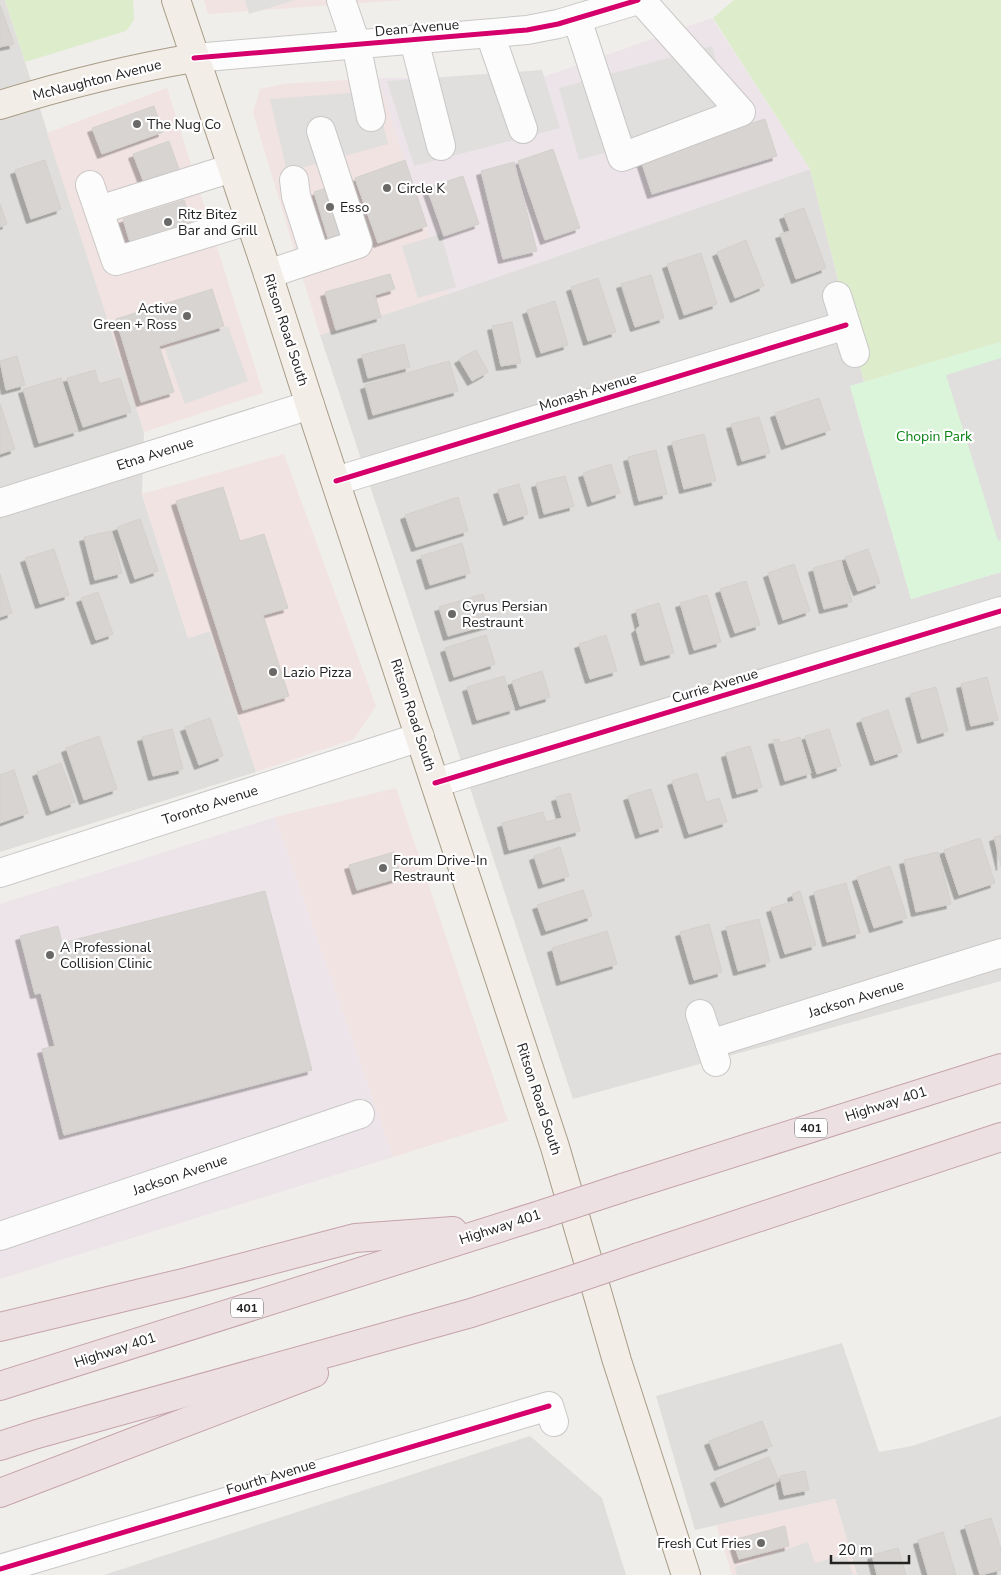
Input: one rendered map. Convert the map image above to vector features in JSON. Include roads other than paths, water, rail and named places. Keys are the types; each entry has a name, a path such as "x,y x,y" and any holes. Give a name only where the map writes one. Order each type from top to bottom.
{"highway":[{"name":"Highway 401","path":"0,1386 1001,1068"},
{"path":"0,1446 471,1313 1001,1137"},
{"path":"0,1327 183,1283 355,1238 495,1229"},
{"path":"0,1493 471,1313"}],"main road":[{"name":"Ritson Road South","path":"176,0 555,1146 617,1361 686,1575"},
{"name":"McNaughton Avenue","path":"0,105 143,66 194,58"}],"street":[{"path":"341,0 356,44 371,118"},
{"name":"Dean Avenue","path":"194,58 527,30 577,19 639,0"},
{"path":"577,19 622,157 741,112 639,0"},
{"path":"490,34 522,129"},
{"path":"414,40 441,146"},
{"path":"268,274 358,244 321,131"},
{"path":"232,168 94,197 116,261 250,220"},
{"path":"294,180 296,196 316,258"},
{"path":"837,296 855,353"},
{"name":"Monash Avenue","path":"336,481 846,325"},
{"name":"Etna Avenue","path":"0,503 310,406"},
{"name":"Currie Avenue","path":"435,783 1001,611"},
{"name":"Toronto Avenue","path":"0,873 420,737"},
{"name":"Jackson Avenue","path":"700,1014 713,1053 1001,953"},
{"name":"Jackson Avenue","path":"0,1236 360,1114"},
{"name":"Fourth Avenue","path":"0,1569 552,1414"}],"place":[{"name":"The Nug Co","path":"137,124"},
{"name":"Circle K","path":"387,188"},
{"name":"Esso","path":"330,207"},
{"name":"Ritz Bitez Bar and Grill","path":"168,222"},
{"name":"Active Green + Ross","path":"187,316"},
{"name":"Cyrus Persian Restraunt","path":"452,614"},
{"name":"Lazio Pizza","path":"273,672"},
{"name":"Forum Drive-In Restraunt","path":"383,868"},
{"name":"A Professional Collision Clinic","path":"50,955"},
{"name":"Fresh Cut Fries","path":"761,1543"}],"park label":[{"name":"Chopin Park","path":"934,436"}]}
